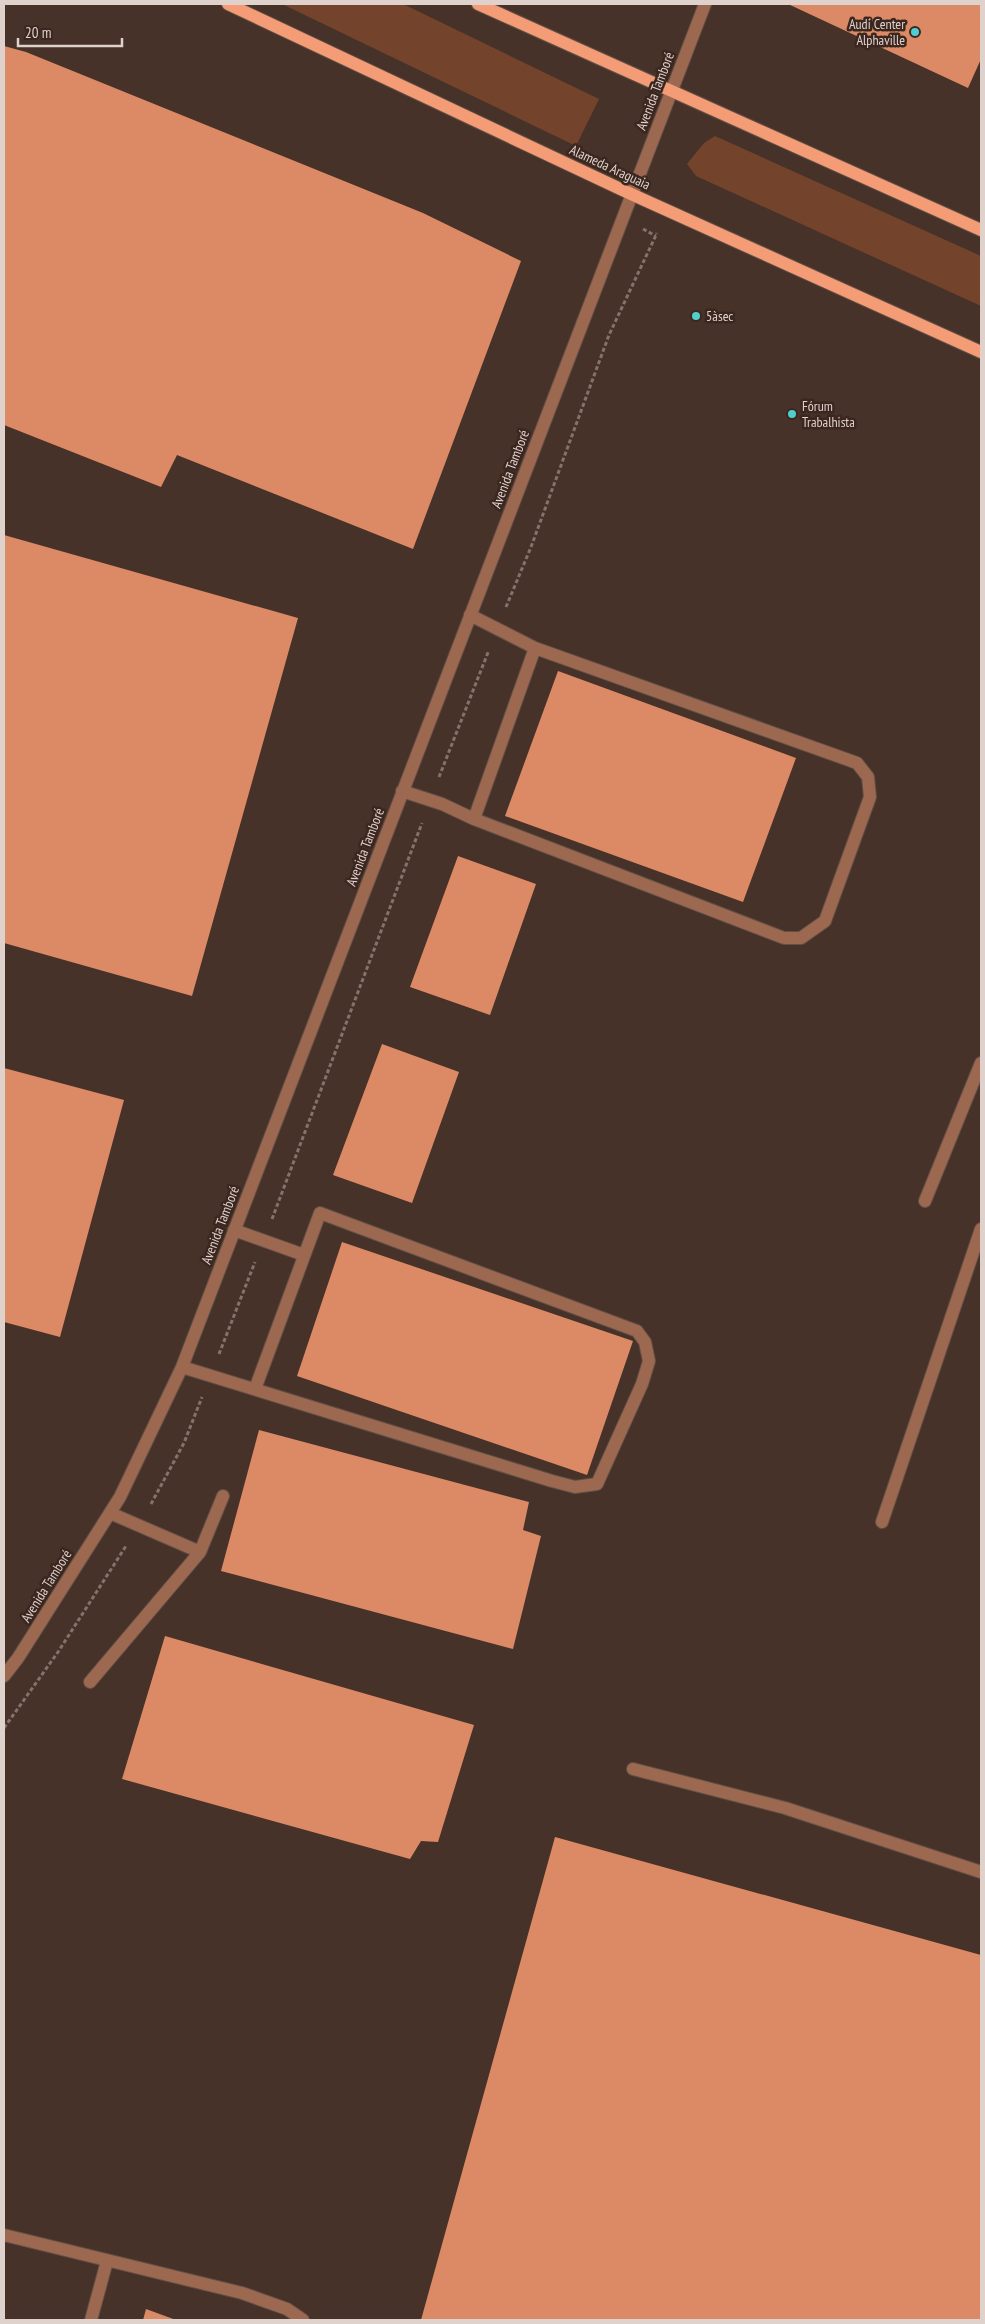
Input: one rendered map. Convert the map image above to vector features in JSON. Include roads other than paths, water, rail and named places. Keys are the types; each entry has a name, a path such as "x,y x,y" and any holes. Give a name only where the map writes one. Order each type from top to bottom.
{"main road":[{"name":"Alameda Araguaia","path":"228,4 631,194 981,352"},
{"path":"478,4 981,230"}],"street":[{"name":"Avenida Tamboré","path":"4,1676 18,1658 120,1497 182,1366 705,4"},
{"path":"402,791 442,804 474,819 784,938 802,938 825,921 832,903 870,797 868,777 857,763 535,648 470,615"},
{"path":"474,819 535,648"},
{"path":"925,1201 981,1063"},
{"path":"182,1366 218,1379 552,1481 576,1486 597,1484 642,1384 648,1361 645,1342 637,1331 320,1213 255,1389"},
{"path":"882,1522 981,1229"},
{"path":"234,1230 304,1255"},
{"path":"90,1682 200,1552 224,1496"},
{"path":"110,1513 200,1552"},
{"path":"633,1770 785,1808 981,1872"},
{"path":"4,2236 242,2293 287,2309 303,2320"},
{"path":"90,2320 107,2261"}],"place":[{"name":"Audi Center Alphaville","path":"915,32"},
{"name":"5àsec","path":"696,316"},
{"name":"Fórum Trabalhista","path":"792,414"}]}
